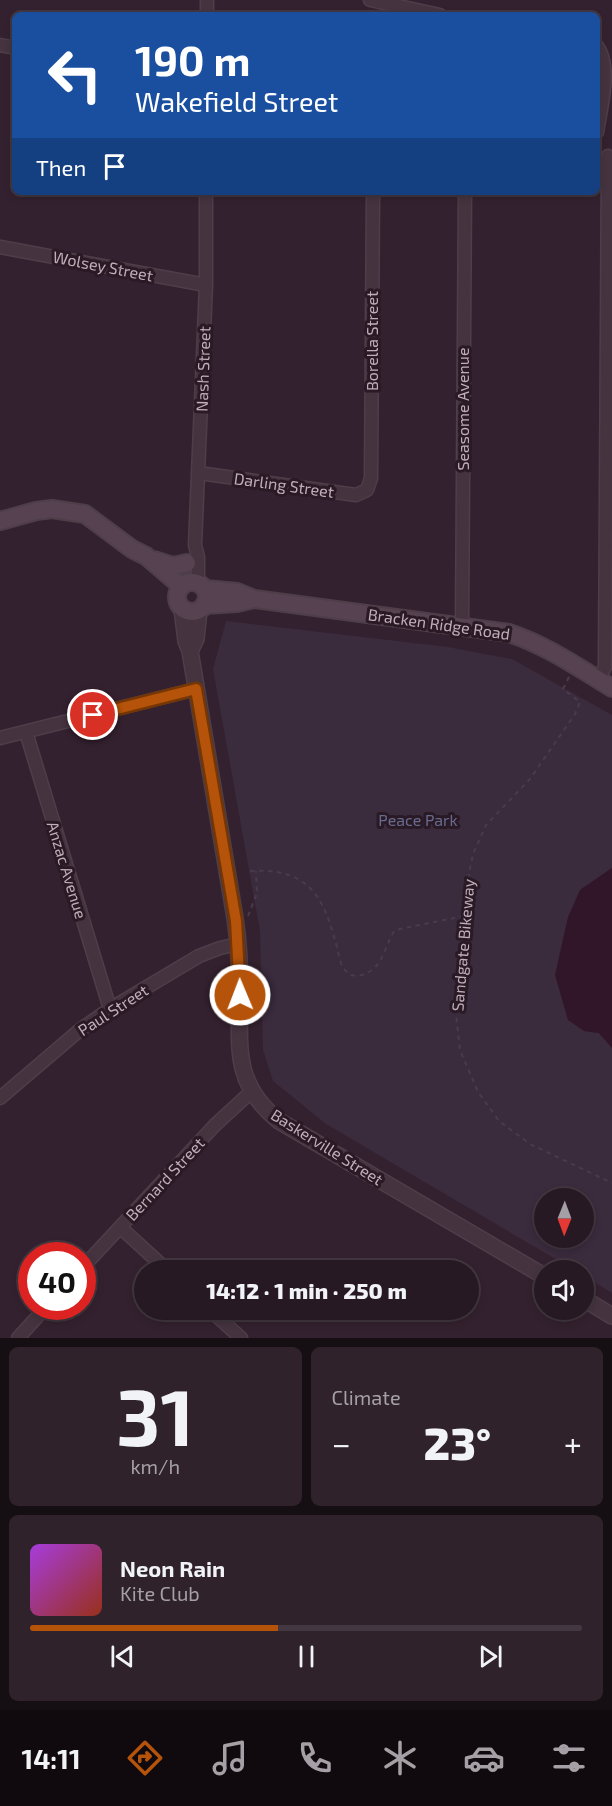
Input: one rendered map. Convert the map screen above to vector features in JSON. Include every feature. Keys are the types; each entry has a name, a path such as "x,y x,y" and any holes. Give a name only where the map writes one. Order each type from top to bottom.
{"main road":[{"path":"0,521 36,510 69,510 85,514 97,521 132,549 150,559 173,566 187,563"},
{"path":"132,549 138,562 191,596"},
{"path":"150,559 191,596"},
{"name":"Bracken Ridge Road","path":"191,596 237,591 254,599 509,633 525,638 605,684"}],"street":[{"path":"370,0 426,12"},
{"path":"600,49 605,55 606,72 600,112"},
{"path":"605,684 606,155"},
{"name":"Nash Street","path":"191,596 198,557 195,545 206,285 207,195"},
{"name":"Borella Street","path":"367,490 371,478 373,195"},
{"name":"Seasome Avenue","path":"462,626 465,195"},
{"name":"Wolsey Street","path":"0,247 206,285"},
{"name":"Darling Street","path":"199,473 356,495 367,490"},
{"name":"Nash Street","path":"191,596 187,563 195,545"},
{"name":"Baskerville Street","path":"191,596 186,641 190,651 238,944 240,1056 251,1092 267,1111 279,1120 534,1270"},
{"path":"0,738 196,689"},
{"name":"Anzac Avenue","path":"26,732 110,1009"},
{"name":"Paul Street","path":"0,1098 81,1029 110,1009 199,956 238,944"},
{"name":"Bernard Street","path":"96,1253 215,1125 251,1092"},
{"path":"120,1227 156,1260"},
{"path":"594,1305 612,1316"},
{"path":"18,1338 34,1320"},
{"path":"221,1320 241,1338"}],"path":[{"name":"Sandgate Bikeway","path":"570,675 563,689 580,702 575,714 530,779 486,825 473,854 467,884 456,1014 460,1050 478,1092 499,1121 530,1144 612,1183"},
{"path":"250,871 283,872 309,887 319,899 330,923 342,967 349,975 361,975 373,970 379,963 395,930 464,916"},
{"path":"245,917 249,916 257,893 256,871"}],"green space":[{"name":"Peace Park","path":"226,621 448,647 512,659 612,715 612,868 580,890 584,1031 599,1033 612,1048 612,1293 594,1282 594,1260 557,1260 537,1248 594,1248 594,1188 534,1188 534,1246 326,1124 273,1081 263,1050 260,931 213,669"}],"shaded area":[{"path":"612,868 612,1048 599,1033 584,1031 568,1020 555,975 568,917 580,890"}],"route":[{"path":"93,715 196,689 236,921 240,995"}]}
